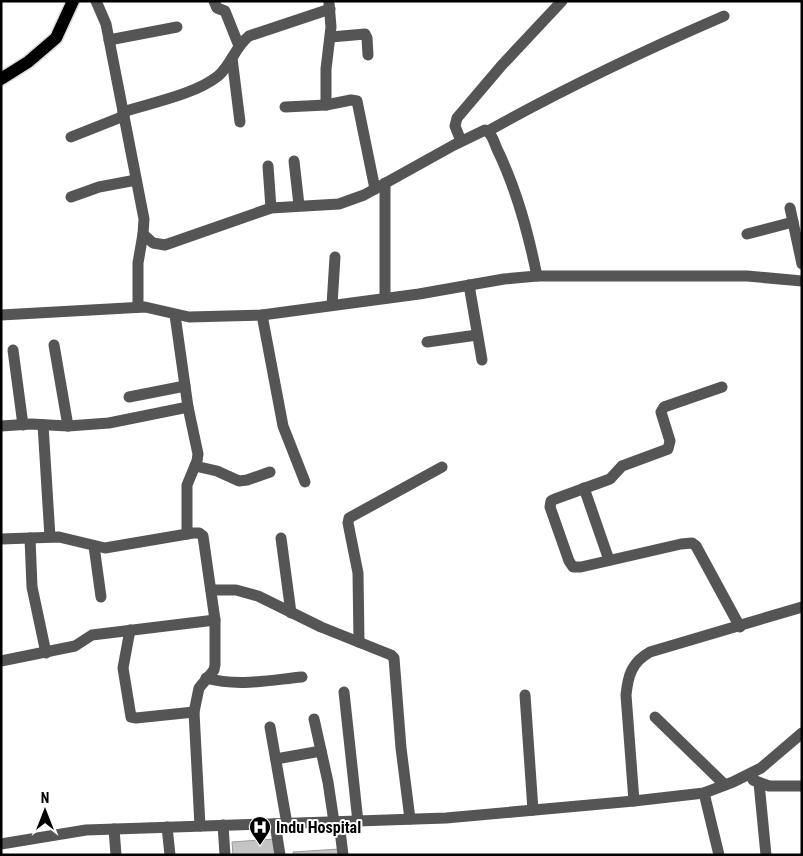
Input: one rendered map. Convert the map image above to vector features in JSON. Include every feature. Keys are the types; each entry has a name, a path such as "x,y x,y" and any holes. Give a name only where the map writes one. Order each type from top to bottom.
{"main road":[{"path":"1,79 28,62 56,38 73,1"}],"street":[{"path":"96,1 106,24 144,219 138,263 138,307"},
{"path":"214,1 217,8 225,11 239,46"},
{"path":"461,141 455,126 457,118 502,65 562,1"},
{"path":"70,137 123,114 198,88 219,75 239,46 249,36 330,5 331,37 326,69 326,105"},
{"path":"143,234 153,243 165,245 271,208 339,204 364,195 461,141 482,131 488,131 536,104 635,54 724,16"},
{"path":"109,40 177,27"},
{"path":"331,37 365,34 367,36 368,55"},
{"path":"232,58 240,122"},
{"path":"285,107 326,105 351,100 355,100 358,103 380,186 385,298"},
{"path":"488,131 504,162 522,211 537,276"},
{"path":"294,161 299,205"},
{"path":"268,166 271,208"},
{"path":"71,197 99,187 136,180"},
{"path":"790,208 802,264"},
{"path":"747,234 793,222"},
{"path":"332,305 335,257"},
{"path":"1,315 138,307 154,308 175,315 200,317 262,315 504,279 537,276 747,276 802,281"},
{"path":"469,285 482,360"},
{"path":"175,315 188,407 198,454 196,466 187,485 187,534"},
{"path":"262,315 283,426 305,482"},
{"path":"427,342 478,335"},
{"path":"54,344 68,426"},
{"path":"13,350 23,425"},
{"path":"129,397 185,386"},
{"path":"722,387 664,407 661,412 670,441 668,449 622,466 610,479 551,501 551,511 572,566 581,567 692,543 699,549 740,627"},
{"path":"1,426 68,426 109,423 188,407"},
{"path":"43,425 50,537"},
{"path":"196,466 217,470 239,481 270,472"},
{"path":"359,642 358,573 348,520 351,516 442,468"},
{"path":"584,488 609,560"},
{"path":"1,539 67,538 104,548 187,534 199,533 204,538 215,620 215,665 214,670 199,688 194,712 200,826"},
{"path":"30,538 32,586 46,653"},
{"path":"281,538 291,613"},
{"path":"94,546 101,597"},
{"path":"211,590 246,592 392,655 394,658 401,748 410,819"},
{"path":"634,801 626,695 627,680 635,663 650,652 740,627 802,607"},
{"path":"1,661 75,646 92,635 215,620"},
{"path":"130,630 123,668 131,716 136,718 194,712"},
{"path":"206,678 242,683 302,677"},
{"path":"344,692 358,822"},
{"path":"525,695 533,810"},
{"path":"654,716 725,785"},
{"path":"314,719 344,855"},
{"path":"270,727 287,824"},
{"path":"1,844 86,830 410,819 533,810 704,793 761,768 802,733"},
{"path":"276,759 321,751"},
{"path":"744,777 777,787 802,786"},
{"path":"759,783 766,855"},
{"path":"704,793 719,855"},
{"path":"275,824 280,855"},
{"path":"223,825 225,855"},
{"path":"168,827 170,855"},
{"path":"114,829 116,855"}],"building":[{"path":"274,839 275,855 233,855 232,842"},
{"path":"339,849 339,855 294,855 293,852"}],"place":[{"name":"Indu Hospital","path":"260,846"}]}
